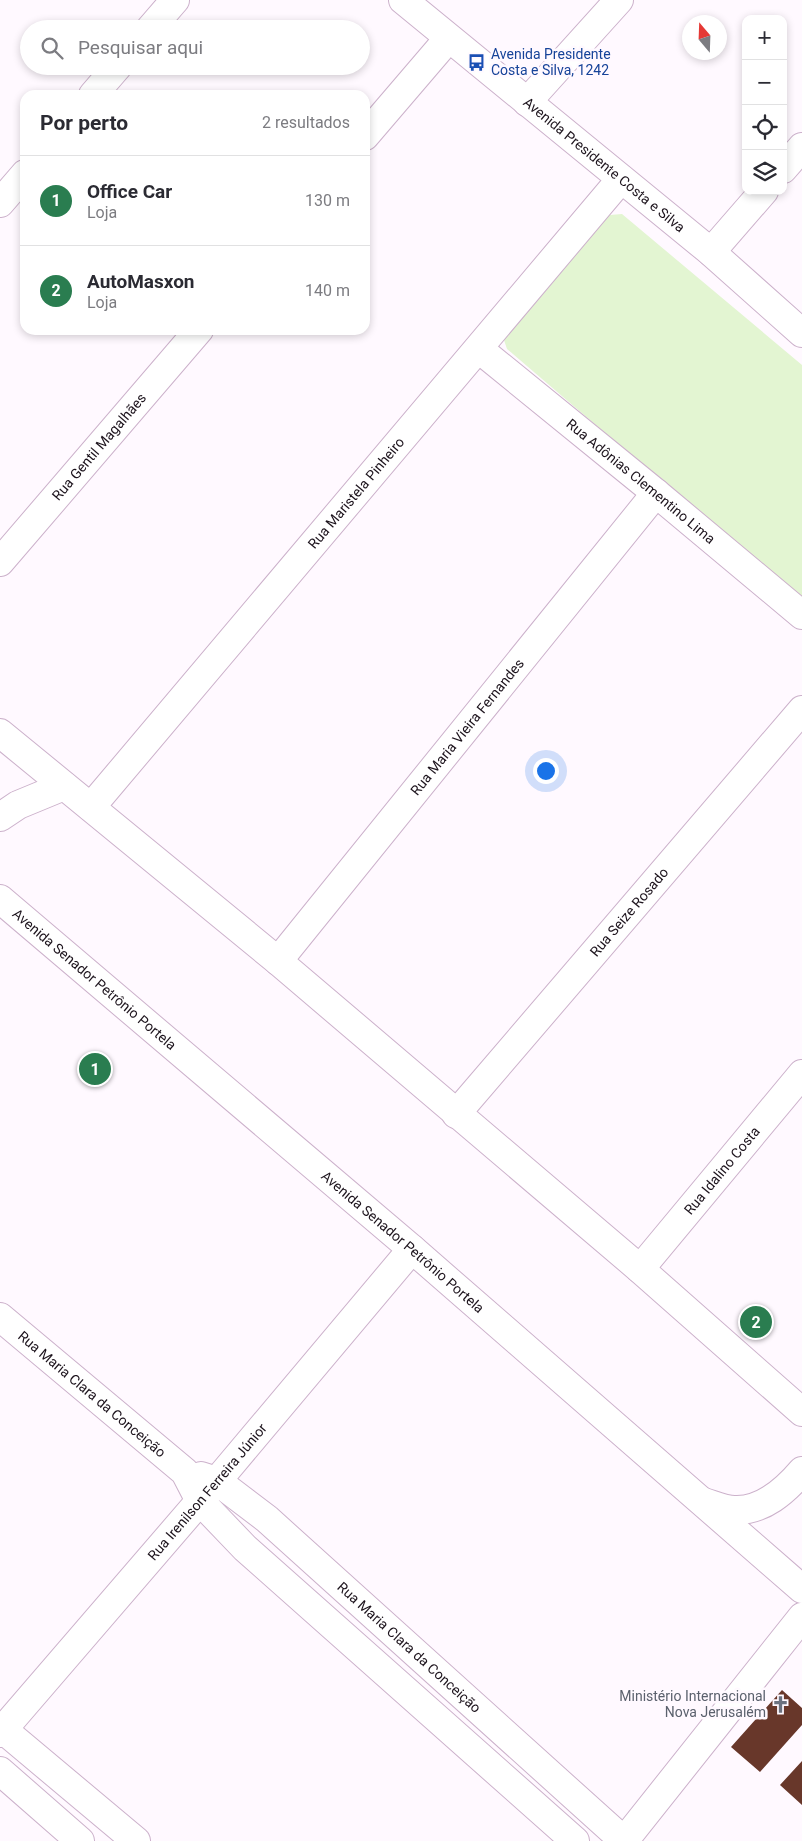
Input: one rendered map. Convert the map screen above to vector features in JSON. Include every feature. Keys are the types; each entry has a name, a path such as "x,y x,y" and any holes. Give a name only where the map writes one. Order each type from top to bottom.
{"street":[{"path":"158,20 175,0"},
{"name":"Avenida Presidente Costa e Silva","path":"403,0 711,252 802,333"},
{"path":"527,102 619,0"},
{"path":"370,130 448,38"},
{"path":"97,90 110,75"},
{"path":"787,164 802,147"},
{"name":"Rua Maristela Pinheiro","path":"91,807 621,179"},
{"path":"0,202 20,180"},
{"path":"711,252 761,195"},
{"name":"Rua Gentil Magalhães","path":"0,562 195,335"},
{"name":"Rua Adônias Clementino Lima","path":"479,349 802,615"},
{"name":"Rua Maria Vieira Fernandes","path":"278,961 656,493"},
{"name":"Rua Seize Rosado","path":"456,1114 802,710"},
{"path":"0,733 278,961 640,1269 802,1412"},
{"path":"0,817 18,805 64,786"},
{"name":"Avenida Senador Petrônio Portela","path":"3,906 412,1249 802,1589"},
{"name":"Rua Idalino Costa","path":"640,1269 802,1074"},
{"name":"Rua Irenilson Ferreira Júnior","path":"1,1730 200,1501 412,1249"},
{"name":"Rua Maria Clara da Conceição","path":"0,1317 185,1472 200,1501 252,1555 576,1841"},
{"path":"703,1502 735,1510 755,1508 777,1497 802,1471"},
{"name":"Rua Maria Clara da Conceição","path":"185,1472 217,1481 244,1500 624,1841"},
{"path":"624,1841 802,1617"},
{"path":"1,1730 136,1841"},
{"path":"0,1771 80,1841"}],"green space":[{"path":"622,214 802,365 802,602 507,349 503,337 596,224 610,215"}],"building":[{"path":"782,1690 802,1708 802,1725 760,1772 731,1747"},
{"path":"802,1761 802,1805 780,1785"}],"place":[{"name":"Avenida Presidente Costa e Silva, 1242","path":"477,62"},
{"name":"Office Car","path":"95,1069"},
{"name":"AutoMasxon","path":"756,1322"},
{"name":"Ministério Internacional Nova Jerusalém","path":"780,1704"}]}
